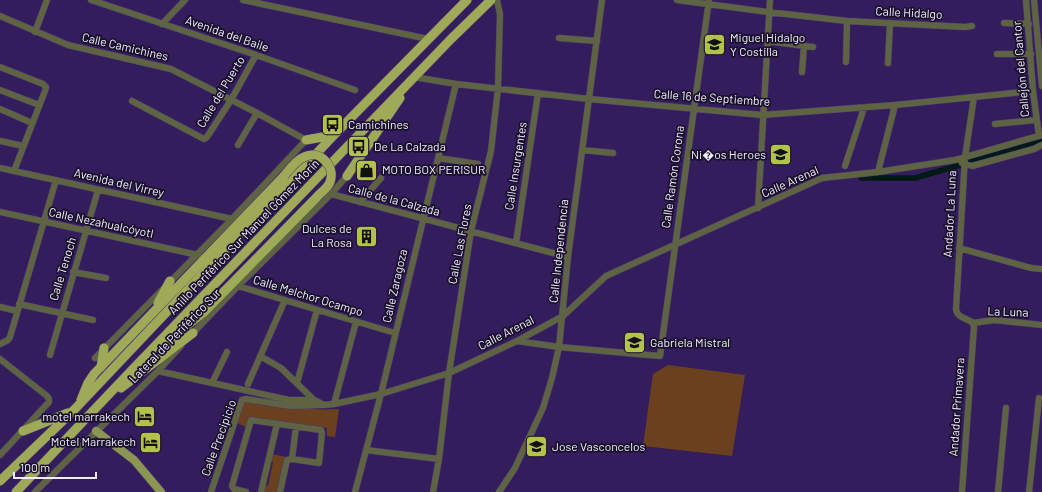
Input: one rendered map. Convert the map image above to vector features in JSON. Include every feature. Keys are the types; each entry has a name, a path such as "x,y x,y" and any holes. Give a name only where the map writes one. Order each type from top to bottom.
{"highway":[{"name":"Anillo Periférico Sur Manuel Gómez Morín","path":"0,481 73,411 334,135 466,0"},
{"name":"Anillo Periférico Sur Manuel Gómez Morín","path":"18,491 97,406 491,0"},
{"path":"347,176 414,78"},
{"path":"306,140 334,135"},
{"path":"80,403 88,383 101,367 284,176 304,156 314,155 323,158 329,166 331,172 331,179 328,185 204,312 131,371"},
{"path":"152,314 170,281"},
{"path":"97,406 193,333"},
{"path":"101,367 104,348"},
{"path":"23,431 73,411"}],"main road":[{"path":"96,431 134,460 161,492"}],"street":[{"path":"36,32 47,0"},
{"name":"Avenida del Baile","path":"91,0 355,90"},
{"path":"162,24 184,0"},
{"path":"243,0 428,39"},
{"name":"Calle Las Flores","path":"433,492 449,373 471,231 491,151 498,88 500,14 497,0"},
{"name":"Calle Independencia","path":"499,492 515,468 543,408 559,347 568,257 602,0"},
{"name":"Calle Hidalgo","path":"678,0 708,2 768,12 847,21 965,27 972,26"},
{"path":"758,208 762,115 770,0"},
{"name":"Callejón del Cantor","path":"1026,0 1036,120 1041,136"},
{"path":"1034,0 1039,24 1042,86"},
{"name":"Calle Ramón Corona","path":"559,347 660,356 708,2"},
{"name":"Calle Camichines","path":"0,16 68,46 171,69 306,140"},
{"path":"846,62 847,21"},
{"path":"888,63 890,23"},
{"path":"1004,23 1029,24"},
{"path":"559,38 597,41"},
{"path":"767,41 813,47"},
{"path":"802,72 804,46"},
{"path":"997,54 1031,54"},
{"name":"Calle del Puerto","path":"132,101 204,139 207,137 231,100 256,55"},
{"path":"0,67 43,84 46,87 46,91 39,105 14,171"},
{"name":"Calle 16 de Septiembre","path":"414,78 589,99 762,115 864,108 1033,91"},
{"name":"Calle Zaragoza","path":"355,492 381,394 456,84"},
{"path":"0,90 39,105"},
{"name":"Calle Insurgentes","path":"516,243 538,93"},
{"name":"Andador La Luna","path":"973,323 957,313 964,160 974,97"},
{"path":"878,172 895,105"},
{"path":"845,166 864,108"},
{"path":"0,109 32,123"},
{"path":"238,145 257,113"},
{"path":"995,124 1036,120"},
{"name":"Calle Arenal","path":"964,160 972,166 992,155 1041,136"},
{"path":"95,358 170,281 198,255 306,140"},
{"path":"0,141 23,146"},
{"name":"Calle Arenal","path":"324,405 381,394 449,373 517,341 563,316 606,276 822,178 964,160 1034,149 1042,145"},
{"path":"582,150 614,153"},
{"path":"438,158 478,164"},
{"name":"Avenida del Virrey","path":"0,168 232,219"},
{"name":"Lateral de Periférico Sur","path":"35,492 158,371 238,286 331,194 347,176"},
{"path":"360,202 381,178"},
{"path":"0,344 8,340 10,337 56,180"},
{"name":"Calle Tenoch","path":"50,354 98,190"},
{"name":"Calle de la Calzada","path":"331,194 568,257"},
{"name":"Calle Nezahualcóyotl","path":"0,212 198,255"},
{"path":"959,248 1031,268 1042,269"},
{"path":"73,272 106,278"},
{"name":"Calle Melchor Ocampo","path":"238,286 395,333"},
{"path":"248,384 285,300"},
{"path":"19,304 93,320"},
{"path":"0,307 17,312"},
{"path":"297,383 317,310"},
{"name":"La Luna","path":"973,323 994,320 1042,324"},
{"path":"334,404 356,322"},
{"name":"Andador Primavera","path":"962,492 974,327 973,323"},
{"path":"517,341 559,347"},
{"path":"212,383 227,352"},
{"path":"260,356 281,368 314,400 324,405"},
{"path":"0,359 49,399 49,402 0,455"},
{"path":"158,371 289,400 314,400"},
{"path":"1029,492 1039,398"},
{"name":"Calle Precipicio","path":"211,492 242,400 246,399 290,406 324,405"},
{"path":"998,492 1006,408"},
{"path":"246,492 234,489 232,486 250,421 253,420 322,431 319,462 316,463 292,459 287,460 280,492"},
{"path":"261,492 277,424"},
{"path":"292,459 296,426"},
{"path":"366,450 438,460"}],"shaded area":[{"path":"668,365 745,375 732,456 643,446 653,374"},
{"path":"246,401 304,409 339,409 335,437 327,436 327,428 249,417 246,427 237,423"},
{"path":"272,454 286,457 278,492 264,492 265,485 268,486 273,462 271,461"}],"waterway":[{"path":"969,162 1042,140"},
{"path":"861,178 915,178 960,165"}],"place":[{"name":"Miguel Hidalgo Y Costilla","path":"714,45"},
{"name":"Camichines","path":"332,125"},
{"name":"De La Calzada","path":"358,147"},
{"name":"Ni�os Heroes","path":"781,155"},
{"name":"MOTO BOX PERISUR","path":"366,170"},
{"name":"Dulces de La Rosa","path":"367,236"},
{"name":"Gabriela Mistral","path":"634,343"},
{"name":"motel marrakech","path":"145,417"},
{"name":"Motel Marrakech","path":"151,442"},
{"name":"Jose Vasconcelos","path":"537,447"}]}
